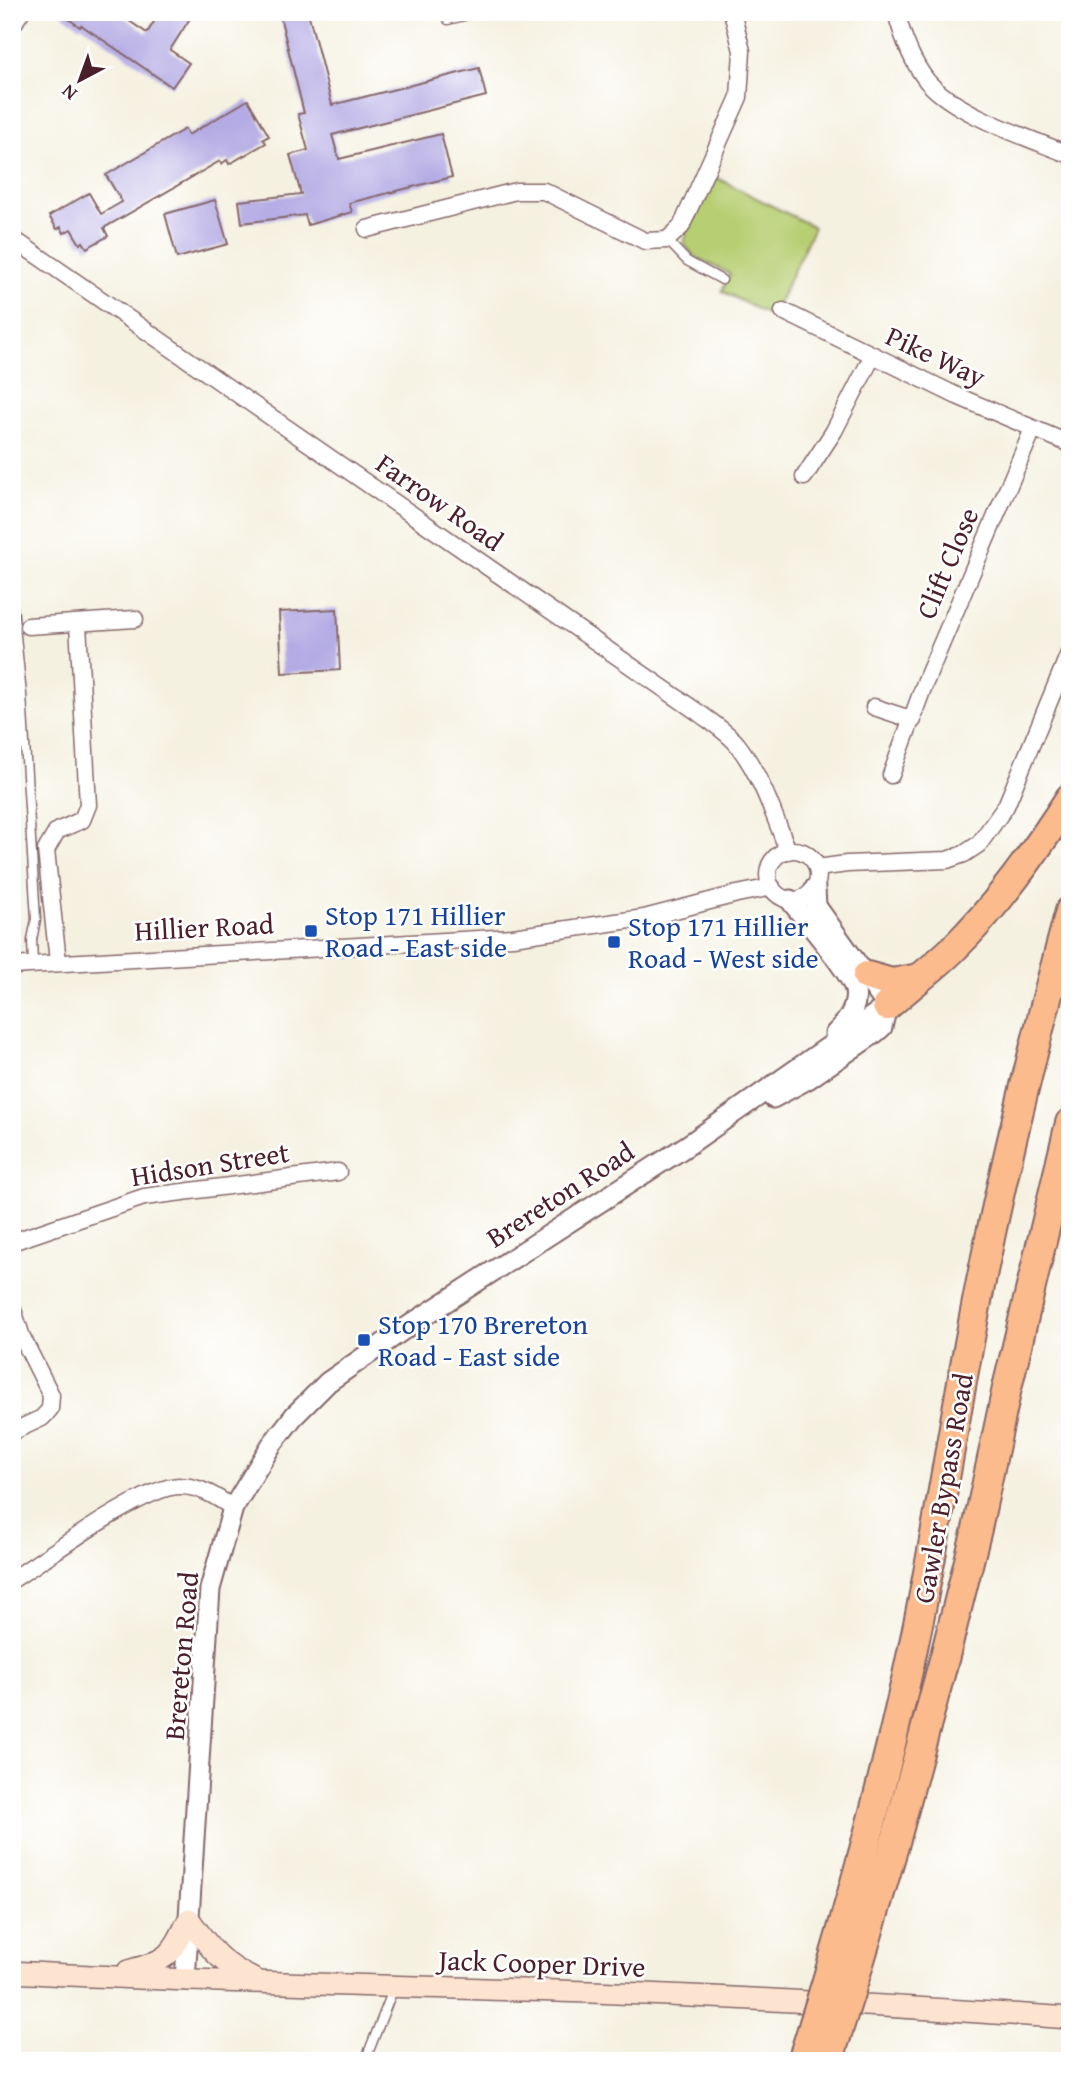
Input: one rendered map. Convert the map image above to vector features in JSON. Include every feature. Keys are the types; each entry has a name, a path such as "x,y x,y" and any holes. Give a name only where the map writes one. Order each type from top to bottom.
{"highway":[{"path":"887,1006 951,951 980,920 1035,851 1070,797"},
{"name":"Gawler Bypass Road","path":"802,2061 825,2043 842,1976 860,1866 898,1718 918,1620 986,1256 1043,1012 1070,911"},
{"path":"867,976 892,983 919,978"},
{"name":"Gawler Bypass Road","path":"842,1976 896,1839 946,1652 1070,1123"}],"main road":[{"path":"106,1977 158,1963 175,1947 189,1919 214,1954 236,1971 260,1982"},
{"name":"Jack Cooper Drive","path":"12,1972 868,2004 1070,2018"}],"street":[{"path":"12,26 22,12"},
{"path":"368,229 516,191 539,190 645,241 667,240 681,227 738,102 741,51 732,12"},
{"path":"896,12 912,55 926,80 935,89 970,112 1070,155"},
{"name":"Farrow Road","path":"12,238 735,741 752,766 788,851"},
{"name":"Pike Way","path":"783,311 957,396 1070,444"},
{"path":"804,477 834,430 873,355"},
{"name":"Clift Close","path":"891,775 926,680 1033,429"},
{"path":"28,626 135,619"},
{"path":"58,962 46,849 57,831 82,820 88,805 78,624"},
{"path":"887,1006 816,906 816,878 809,856 802,852 788,851 781,854 771,865 769,872 772,887 776,894 790,900 804,898 816,878 847,864 947,860 964,854 979,844 1006,806 1070,651"},
{"path":"874,707 913,720"},
{"name":"Hillier Road","path":"12,965 513,937 644,918 772,887"},
{"name":"Brereton Road","path":"790,900 852,980 855,990 849,1017 810,1059"},
{"name":"Brereton Road","path":"186,1980 210,1589 233,1508 272,1444 294,1416 328,1382 415,1321 688,1145 887,1006"},
{"name":"Brereton Road","path":"688,1145 808,1079 857,1047 881,1027 887,1006"},
{"name":"Hidson Street","path":"12,1242 144,1196 338,1172"},
{"path":"12,1307 22,1337 51,1395 50,1409 42,1418 12,1432"},
{"path":"12,1580 136,1500 178,1485 211,1493 233,1508"}],"lane":[{"path":"448,20 480,12"},
{"path":"667,240 687,261 722,280"},
{"path":"13,607 22,695 36,919 32,940 33,964"},
{"path":"365,2061 394,1987"}],"green space":[{"path":"715,177 814,227 772,317 722,291 730,274 695,257 684,244"}],"building":[{"path":"59,12 116,12 147,33 160,12 194,12 170,50 189,63 172,87"},
{"path":"279,12 308,12 332,105 479,68 486,96 332,135 339,159 441,134 452,177 349,203 352,212 308,225 305,215 242,223 239,201 301,194 290,155 308,150 298,114 304,113"},
{"path":"248,100 269,136 263,139 266,143 229,164 227,160 221,164 220,161 104,228 108,236 87,248 83,242 80,244 71,229 64,233 61,227 57,229 49,216 89,193 101,214 122,202 106,175 185,129 188,135"},
{"path":"215,200 228,244 177,258 165,214"},
{"path":"337,609 340,670 282,673 279,612"}],"place":[{"name":"Stop 171 Hillier Road - East side","path":"311,931"},
{"name":"Stop 171 Hillier Road - West side","path":"614,942"},
{"name":"Stop 170 Brereton Road - East side","path":"364,1340"}]}
